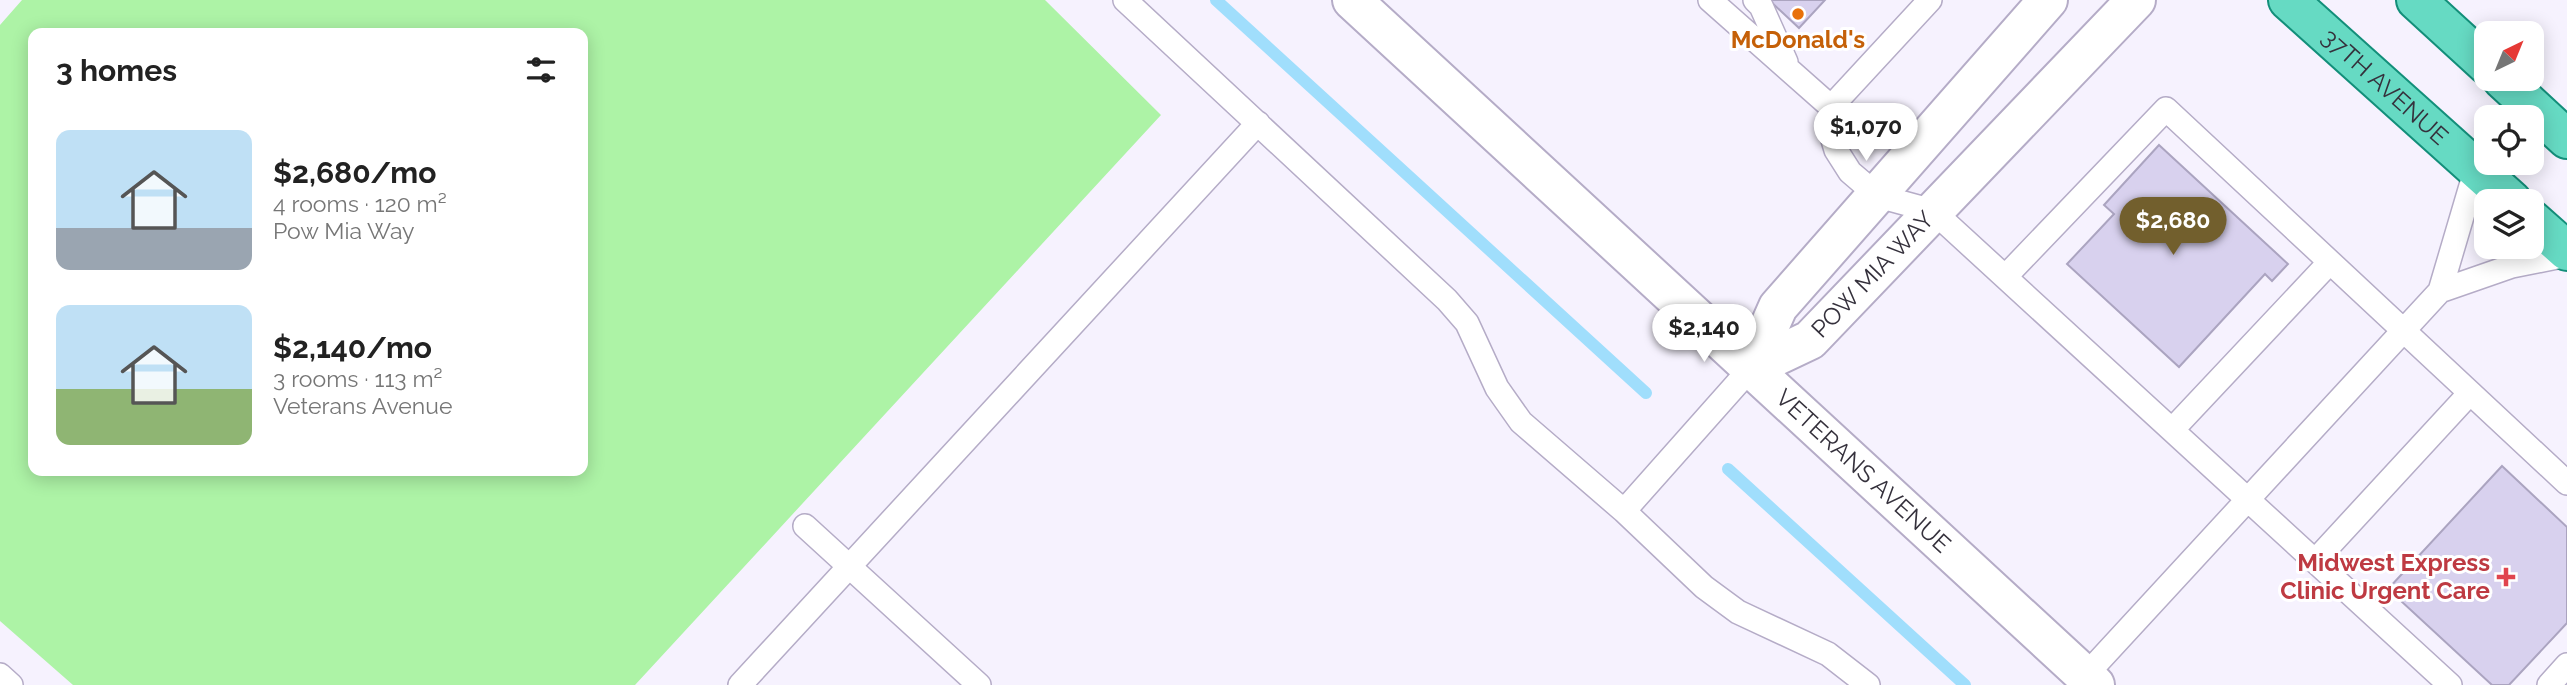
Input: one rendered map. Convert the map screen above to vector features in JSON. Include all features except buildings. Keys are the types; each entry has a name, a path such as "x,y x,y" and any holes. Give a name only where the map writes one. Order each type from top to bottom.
{"main road":[{"name":"37TH AVENUE","path":"2288,0 2474,167"},
{"path":"2416,0 2474,53"},
{"path":"2515,91 2567,139"},
{"name":"37TH AVENUE","path":"2483,175 2498,189"},
{"path":"2544,231 2567,253"}],"street":[{"name":"VETERANS AVENUE","path":"1352,0 2090,680"},
{"name":"POW MIA WAY","path":"1751,368 1778,307 2048,0"},
{"name":"POW MIA WAY","path":"1751,368 1811,340 2136,0"}],"lane":[{"path":"1125,0 1447,300 1467,323 1497,388 1521,422 1624,511 1704,587 1738,612 1828,654 1868,685"},
{"path":"1710,0 1831,107"},
{"path":"1755,0 1761,6 1790,71"},
{"path":"1930,0 1831,107 1830,130 1836,150 1850,172 1878,196 1933,211 2450,685"},
{"path":"2005,277 2166,109 2567,483"},
{"path":"740,685 1258,123"},
{"path":"2090,680 2248,500 2440,291 2474,175"},
{"path":"2440,291 2512,266 2567,253"},
{"path":"2172,430 2330,262"},
{"path":"1624,511 1751,368"},
{"path":"2315,561 2470,393"},
{"path":"805,526 979,685"},
{"path":"2549,685 2567,665"},
{"path":"0,675 11,685"}],"green space":[{"path":"22,0 1045,0 1161,115 635,685 73,685 0,621 0,25"}],"waterway":[{"path":"1216,0 1646,393"},
{"path":"1728,469 1965,685"}],"place":[{"name":"McDonald's","path":"1798,14"},
{"name":"Midwest Express Clinic Urgent Care","path":"2506,577"}]}
